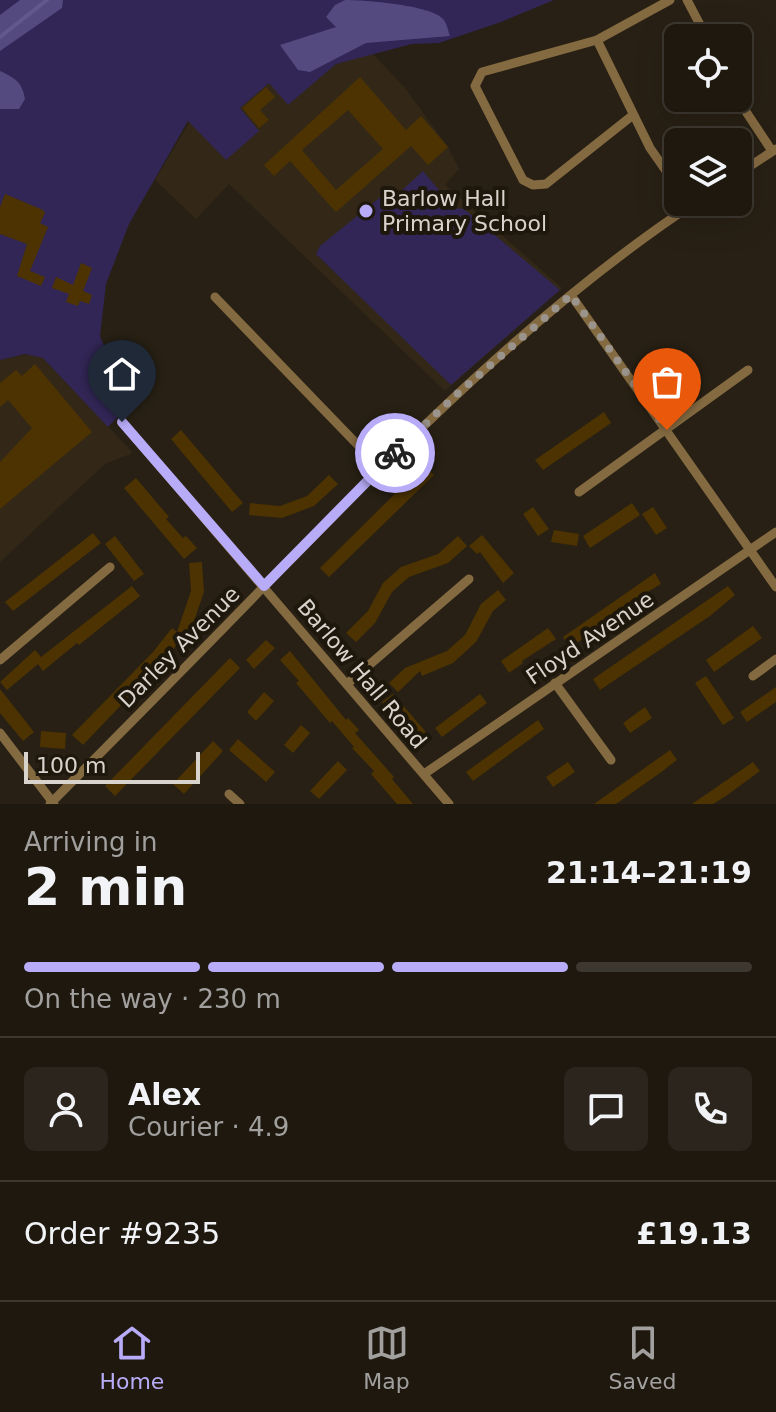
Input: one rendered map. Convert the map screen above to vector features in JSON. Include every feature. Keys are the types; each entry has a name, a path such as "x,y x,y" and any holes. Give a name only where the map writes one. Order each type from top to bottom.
{"street":[{"path":"633,115 546,184 528,184 475,86 482,72 597,40 670,0"},
{"path":"687,0 700,24"},
{"path":"597,40 650,148 664,168"},
{"path":"747,112 774,150 752,165"},
{"name":"Darley Avenue","path":"52,803 380,468 456,395 571,295 674,216"},
{"path":"571,295 776,587"},
{"path":"215,297 380,468"},
{"path":"579,492 748,370"},
{"name":"Barlow Hall Road","path":"122,422 449,804"},
{"name":"Floyd Avenue","path":"424,774 776,532"},
{"path":"0,660 110,567"},
{"path":"347,684 469,579"},
{"path":"753,676 776,659"},
{"path":"555,683 611,760"},
{"path":"0,733 52,803"},
{"path":"229,794 240,804"}],"shaded area":[{"path":"0,0 554,0 439,43 412,44 336,64 288,105 269,83 240,108 259,131 226,160 188,121 129,224 106,284 100,336 129,405 108,427 43,358 25,354 0,360"},
{"path":"20,0 63,0 62,8 0,51 0,15"},
{"path":"345,0 397,4 425,10 443,19 450,36 366,43 310,72 298,70 280,45 336,27 326,17 335,5"},
{"name":"Barlow Hall Primary School","path":"247,25 325,72 336,64 372,53 405,88 448,147 459,169 445,185 562,288 445,391 229,184 196,219 155,180"},
{"path":"0,71 14,78 22,88 25,99 19,109 0,109"},
{"path":"423,171 454,208 464,209 560,290 451,385 316,254 320,246 393,187 399,193"},
{"path":"28,354 43,358 133,453 105,464 0,562 0,360"}],"building":[{"path":"360,77 406,130 421,116 448,147 428,165 411,146 336,212 290,161 274,176 264,165","holes":["348,110 383,149 336,190 302,150"]},
{"path":"266,87 275,97 260,110 269,120 259,128 242,108"},
{"path":"5,194 45,213 40,223 48,227 30,271 45,277 41,286 17,276 27,244 0,234 0,207"},
{"path":"81,263 92,268 83,291 92,295 89,304 80,301 78,306 66,302 69,294 52,288 56,277 73,285"},
{"path":"35,364 92,432 0,509 0,462 32,428 8,400 0,407 0,383 16,370 22,376"},
{"path":"604,412 611,423 543,470 535,460"},
{"path":"181,430 243,503 232,512 171,439"},
{"path":"424,465 434,475 329,577 320,568"},
{"path":"329,475 338,484 314,506 282,518 249,515 250,503 280,506 307,496"},
{"path":"136,478 169,517 166,519 197,548 184,559 124,488"},
{"path":"632,503 640,515 590,548 583,536"},
{"path":"533,507 549,529 538,536 523,514"},
{"path":"653,507 667,528 656,535 642,514"},
{"path":"554,530 579,534 577,546 551,542"},
{"path":"93,533 101,543 13,611 5,602"},
{"path":"482,535 514,573 503,583 480,552 477,554 469,546"},
{"path":"115,536 144,574 134,581 105,544"},
{"path":"458,536 467,546 448,563 409,577 392,592 375,623 356,642 346,633 368,611 383,583 401,567 438,554"},
{"path":"202,562 204,592 193,624 167,657 83,745 72,735 153,652 172,628 177,632 191,591 189,563"},
{"path":"655,573 661,584 570,648 563,637"},
{"path":"132,586 140,596 79,645 77,643 43,671 38,664 7,690 0,682 35,650 41,657"},
{"path":"728,586 735,595 710,616 600,690 593,679"},
{"path":"498,590 506,600 493,611 476,642 453,663 422,676 420,671 398,692 389,683 405,668 447,651 465,635 481,604"},
{"path":"753,626 762,638 714,672 706,660"},
{"path":"548,628 556,639 509,673 501,661"},
{"path":"266,640 275,648 254,669 246,660"},
{"path":"290,651 346,720 348,718 359,730 355,733 413,804 397,804 371,774 374,771 354,747 296,683 299,681 280,660"},
{"path":"230,658 240,668 115,796 105,786"},
{"path":"706,676 734,718 723,725 695,683"},
{"path":"776,687 776,702 747,722 740,712"},
{"path":"0,689 34,732 23,741 0,713"},
{"path":"264,692 274,701 256,721 247,712"},
{"path":"393,694 426,732 416,741 382,702"},
{"path":"480,694 487,703 442,737 435,728"},
{"path":"645,707 652,718 630,733 623,723"},
{"path":"538,720 544,729 473,781 466,772"},
{"path":"301,725 310,733 293,753 284,745"},
{"path":"41,731 66,733 65,749 40,747"},
{"path":"238,739 275,772 266,782 229,750"},
{"path":"213,741 223,751 184,794 173,784"},
{"path":"670,750 677,760 660,773 616,804 594,804"},
{"path":"338,761 347,770 319,799 310,791"},
{"path":"568,762 575,772 553,787 546,777"},
{"path":"753,762 760,771 726,796 713,804 692,804"}],"waterway":[{"path":"0,37 47,0"}],"way so far":[{"path":"395,453 456,395 571,295 667,430"}],"place":[{"name":"Barlow Hall Primary School","path":"366,211"}],"route":[{"path":"122,422 264,586 395,453"}]}
